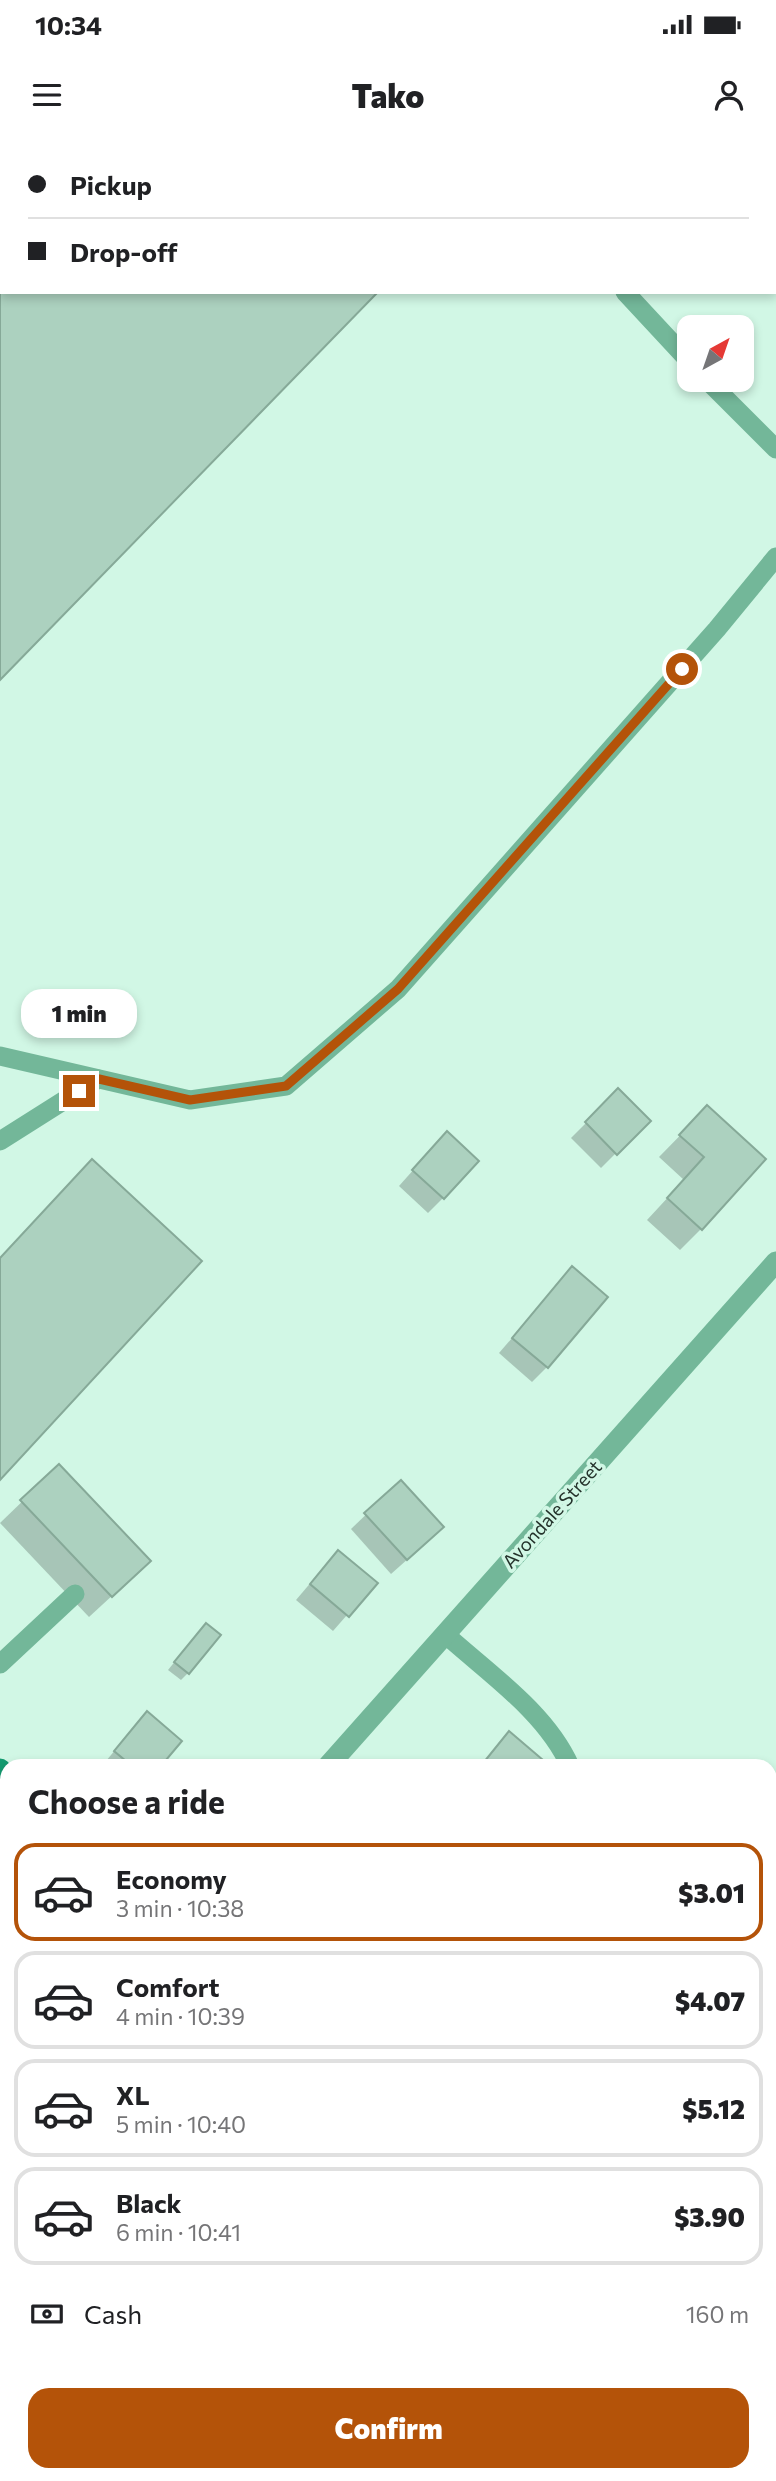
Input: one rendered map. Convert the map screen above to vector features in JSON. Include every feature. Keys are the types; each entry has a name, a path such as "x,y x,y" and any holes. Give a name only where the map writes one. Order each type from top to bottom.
{"street":[{"name":"Avondale Street","path":"334,1759 776,1262"}],"lane":[{"path":"627,294 677,348"},
{"path":"719,392 776,449"},
{"path":"0,1056 190,1100 286,1086 398,989 718,629 776,558"},
{"path":"0,1141 99,1079"},
{"path":"0,1664 75,1594"},
{"path":"445,1634 538,1719 563,1748 567,1759"}],"building":[{"path":"0,294 376,294 0,680"},
{"path":"618,1088 651,1121 617,1155 585,1122"},
{"path":"707,1105 766,1159 702,1230 667,1198 704,1157 679,1135"},
{"path":"447,1131 479,1161 444,1199 412,1170"},
{"path":"92,1159 202,1261 0,1480 0,1258"},
{"path":"572,1266 608,1297 548,1368 512,1338"},
{"path":"59,1464 151,1561 112,1597 20,1500"},
{"path":"401,1480 444,1527 407,1560 364,1513"},
{"path":"338,1550 378,1583 349,1617 310,1584"},
{"path":"206,1623 221,1635 189,1674 174,1662"},
{"path":"147,1711 182,1741 167,1759 124,1759 114,1751"},
{"path":"509,1731 542,1759 486,1759"}],"route":[{"path":"79,1091 99,1079 190,1100 286,1086 398,989 682,669"}]}
